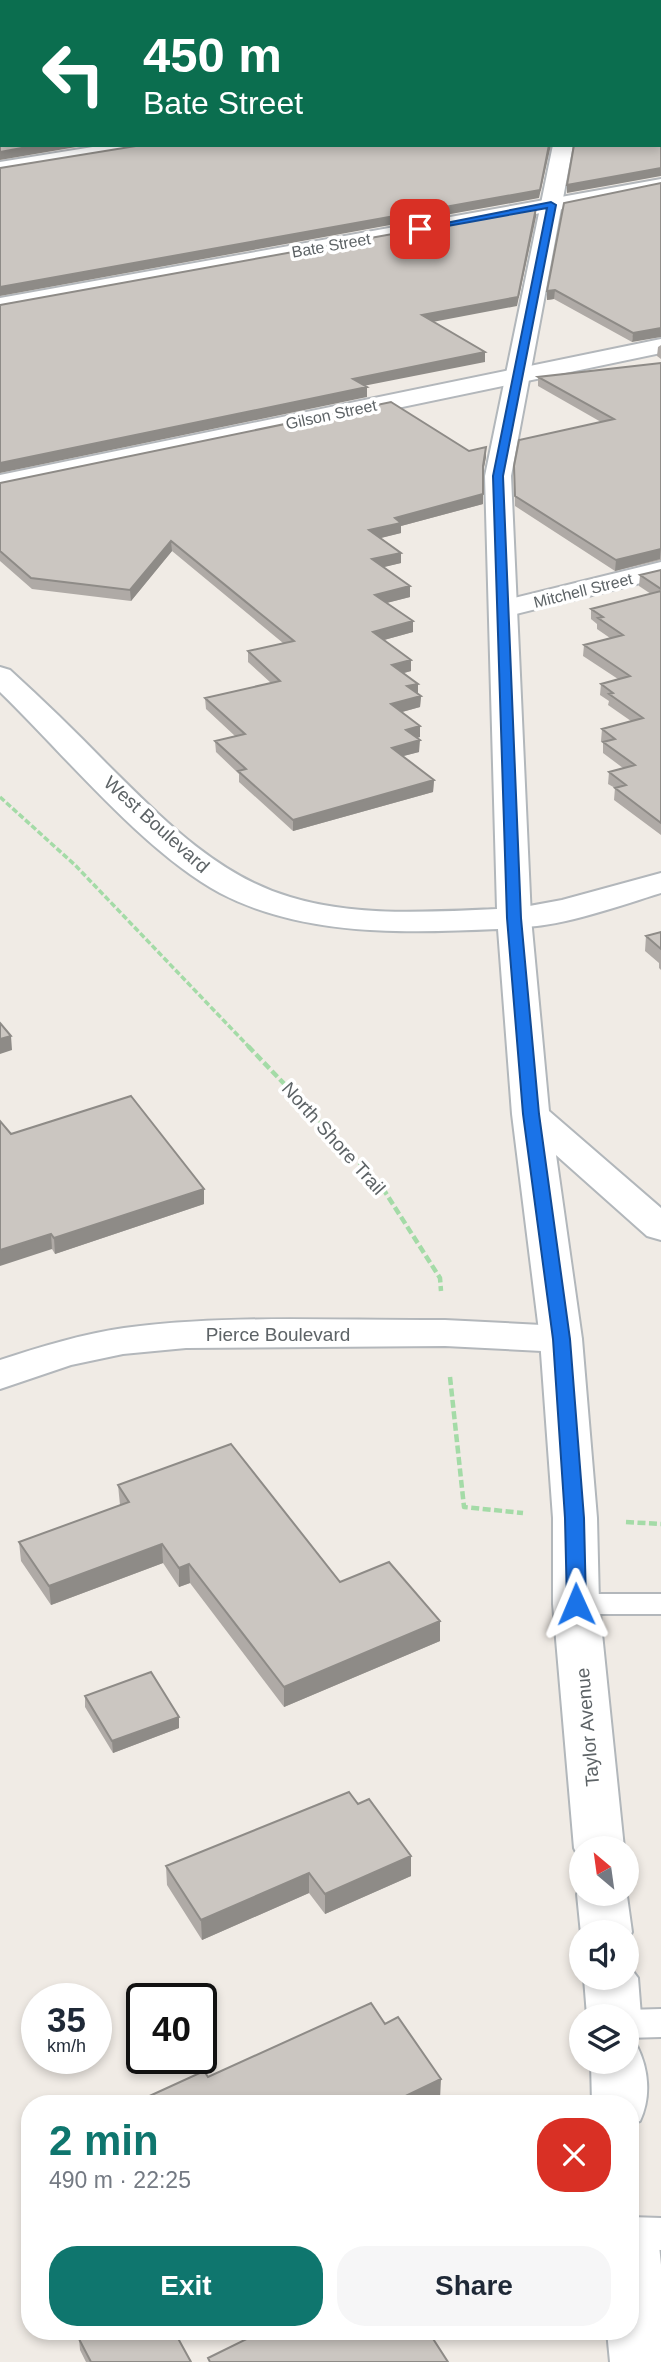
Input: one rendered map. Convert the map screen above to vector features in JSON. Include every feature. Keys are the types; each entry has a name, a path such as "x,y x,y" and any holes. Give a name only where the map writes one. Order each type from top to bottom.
{"street":[{"path":"0,168 130,147"},
{"name":"Taylor Avenue","path":"563,147 498,476 514,918 531,1114 561,1339 575,1518 576,1604 598,1836"},
{"name":"Bate Street","path":"0,305 661,185"},
{"name":"Gilson Street","path":"0,483 661,346"},
{"name":"Mitchell Street","path":"504,609 661,570"},
{"name":"West Boulevard","path":"0,676 144,817 208,872 252,895 295,908 352,916 465,920 514,918 565,910 661,883"},
{"path":"531,1114 661,1228"},
{"name":"Pierce Boulevard","path":"0,1375 74,1352 123,1341 186,1335 446,1334 561,1339"},
{"path":"619,2074 620,2095"},
{"path":"638,2340 640,2362"}],"lane":[{"path":"576,1604 661,1604"},
{"path":"639,2024 661,2023"},
{"path":"639,2233 661,2234"}],"path":[{"name":"North Shore Trail","path":"0,796 75,865 380,1184 440,1278 464,1507 661,1524"}],"building":[{"path":"0,147 27,147 0,152"},
{"path":"130,147 549,147 540,190 0,287 0,168"},
{"path":"574,147 661,147 661,168 567,185"},
{"path":"661,183 661,328 633,333 555,290 547,291 564,203"},
{"path":"536,208 518,297 422,315 485,352 353,379 367,387 0,463 0,305"},
{"path":"661,363 661,549 616,560 515,496 514,466 519,440 614,419 538,377"},
{"path":"391,402 469,451 486,447 483,494 395,518 401,523 369,530 401,553 372,559 410,586 375,595 413,621 373,632 411,660 392,665 418,684 407,686 421,696 391,704 420,726 406,730 420,740 392,748 434,780 293,820 238,771 246,769 215,741 245,734 205,698 280,681 248,651 294,641 171,541 130,590 31,578 0,551 0,483"},
{"path":"661,570 661,589 640,575"},
{"path":"661,591 661,823 615,788 626,785 609,772 635,765 603,742 615,739 602,729 643,718 609,694 613,693 601,684 630,676 584,645 623,635 598,618 603,617 591,609"},
{"path":"661,932 661,949 646,936"},
{"path":"0,1023 11,1036 0,1039"},
{"path":"131,1096 204,1189 54,1238 51,1234 0,1250 0,1121 11,1134"},
{"path":"231,1444 340,1582 389,1562 440,1621 284,1687 189,1564 179,1568 162,1544 49,1586 19,1542 129,1502 118,1485"},
{"path":"151,1672 179,1717 112,1741 85,1696"},
{"path":"349,1792 358,1804 369,1799 411,1856 325,1894 309,1873 201,1920 166,1866"},
{"path":"371,2003 385,2024 398,2017 441,2079 408,2095 152,2095 197,2074 206,2074 208,2077 217,2074"},
{"path":"80,2340 179,2340 191,2362 91,2362"},
{"path":"245,2340 434,2340 448,2362 210,2362 208,2358"}],"route":[{"path":"420,229 551,205 498,476 514,918 531,1114 561,1339 575,1518 576,1604"}]}
